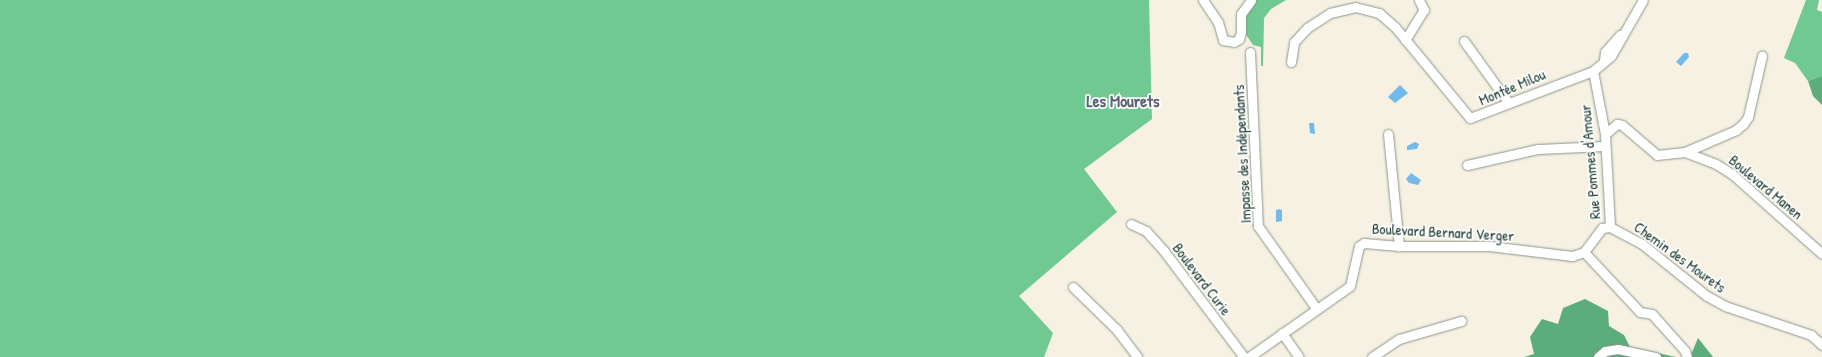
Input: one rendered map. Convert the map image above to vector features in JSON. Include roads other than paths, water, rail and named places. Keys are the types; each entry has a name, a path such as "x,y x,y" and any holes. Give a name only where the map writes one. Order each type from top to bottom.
{"street":[{"path":"1203,0 1218,22 1223,40 1234,42 1239,39 1241,32 1241,14 1251,0"},
{"path":"1365,0 1370,9"},
{"path":"1405,40 1424,10 1419,0"},
{"path":"1593,71 1604,60 1611,56 1623,34 1632,24 1643,0"},
{"path":"1291,62 1294,42 1307,28 1330,13 1355,7 1370,9"},
{"name":"Montée Milou","path":"1370,9 1395,27 1466,116 1476,118 1508,102 1593,71"},
{"path":"1464,40 1508,102"},
{"name":"Impasse des Indépendants","path":"1250,52 1258,226 1316,308"},
{"path":"1685,152 1736,130 1743,124 1748,117 1762,56"},
{"name":"Rue Pommes d'Amour","path":"1593,71 1605,134 1610,227"},
{"name":"Boulevard Manen","path":"1605,134 1617,124 1626,128 1657,155 1685,152 1703,157 1732,174 1822,254"},
{"path":"1388,134 1399,246"},
{"path":"1467,164 1538,149 1605,146"},
{"name":"Boulevard Curie","path":"1131,224 1146,231 1164,251 1244,357"},
{"path":"1610,227 1598,232 1584,252 1640,312 1652,314 1685,351 1687,357"},
{"name":"Chemin des Mourets","path":"1610,227 1642,244 1707,296 1725,306 1811,335 1822,345"},
{"name":"Boulevard Bernard Verger","path":"1316,308 1350,286 1359,246 1364,243 1399,246 1489,246 1572,256 1584,252"},
{"path":"1073,287 1117,330 1136,357"},
{"path":"1249,357 1316,308"},
{"path":"1372,357 1399,339 1461,321"},
{"path":"1282,333 1299,357"},
{"path":"1598,357 1604,351 1618,349 1656,357"}],"water":[{"path":"1684,53 1688,53 1689,57 1681,66 1676,62"},
{"path":"1400,85 1408,93 1395,103 1388,97"},
{"path":"1309,123 1314,123 1315,134 1310,133"},
{"path":"1415,142 1419,144 1417,149 1407,150 1407,146"},
{"path":"1411,173 1421,180 1418,185 1409,183 1406,179"},
{"path":"1276,210 1282,210 1282,221 1276,222"}],"district":[{"name":"Les Mourets","path":"1123,101"}]}
